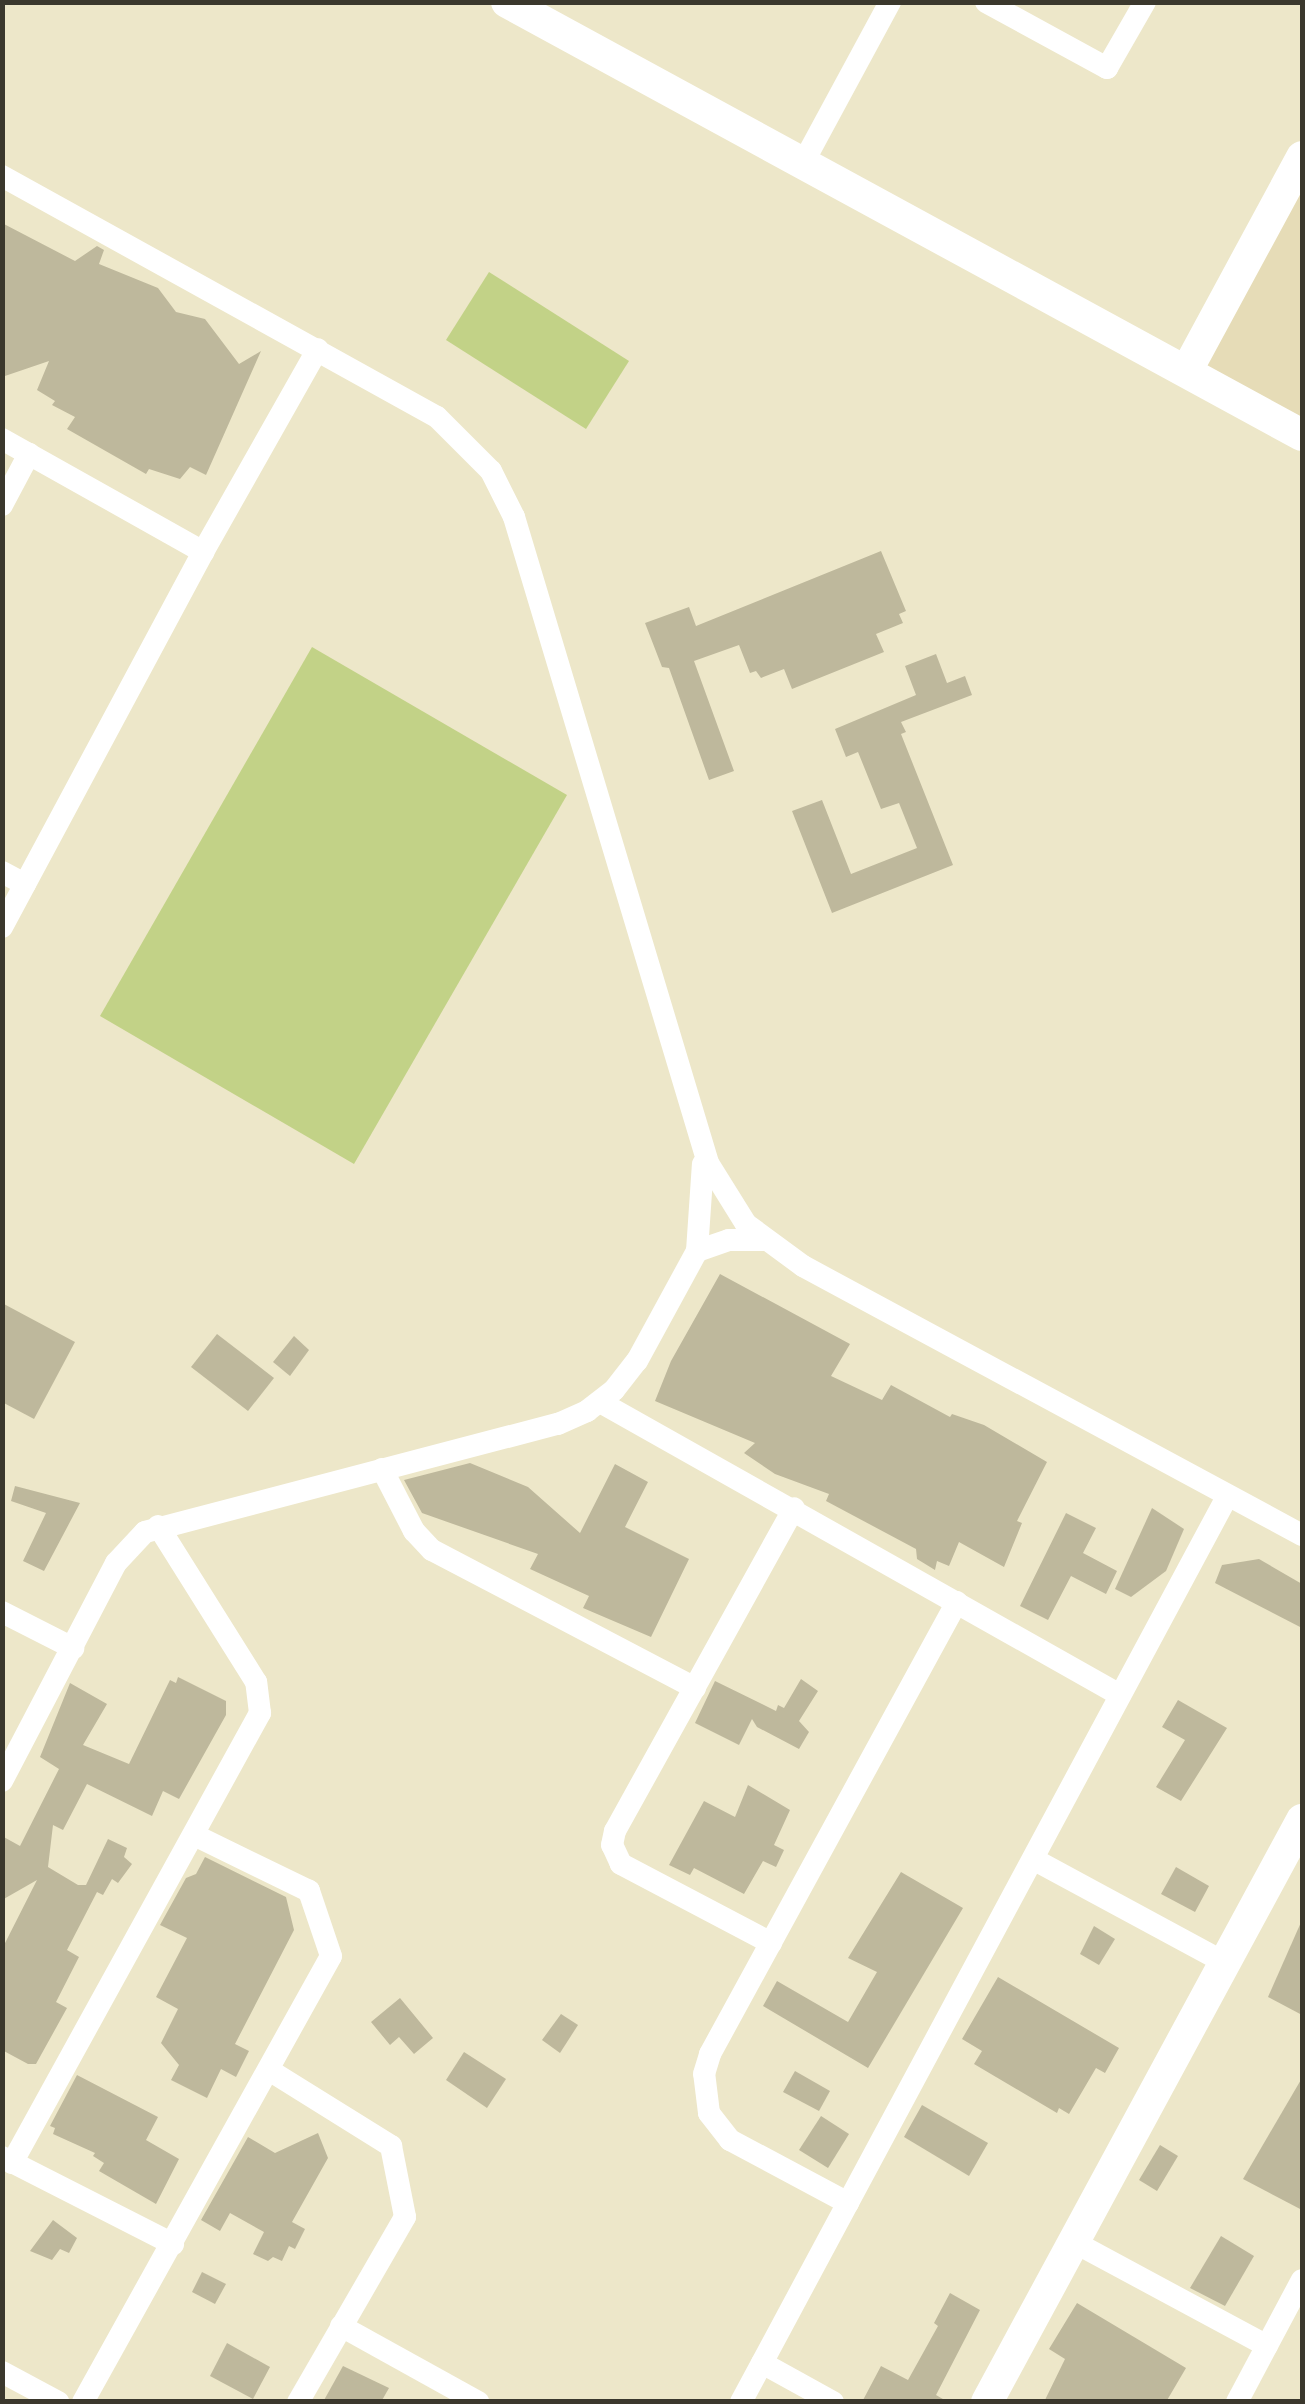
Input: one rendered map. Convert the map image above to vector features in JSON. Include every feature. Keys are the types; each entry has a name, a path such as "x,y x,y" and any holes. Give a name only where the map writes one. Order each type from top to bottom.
{"street":[{"path":"507,2 1302,435"},
{"path":"803,163 890,2"},
{"path":"986,2 1107,68 1145,2"},
{"path":"1188,370 1302,157"},
{"path":"2,176 438,416 476,450 504,493 701,1140 724,1195 763,1240 782,1255 1302,1535"},
{"path":"2,927 203,552 318,348"},
{"path":"2,439 203,552"},
{"path":"2,505 28,454"},
{"path":"2,872 26,884"},
{"path":"2,1781 124,1551 158,1526 558,1424 600,1402 638,1360 697,1251 704,1196 701,1140"},
{"path":"697,1251 729,1240 763,1240"},
{"path":"600,1402 794,1508 1120,1696"},
{"path":"382,1469 414,1531 432,1550 694,1688"},
{"path":"741,2402 1228,1495"},
{"path":"771,1944 627,1868 613,1852 615,1831 794,1508"},
{"path":"158,1526 256,1682 261,1702 256,1722 194,1835 8,2160 173,2244"},
{"path":"848,2203 740,2146 709,2113 704,2088 706,2064 956,1602"},
{"path":"2,1612 73,1648"},
{"path":"986,2402 1302,1820"},
{"path":"83,2402 330,1956 309,1891 194,1835"},
{"path":"1032,1859 1225,1962"},
{"path":"269,2070 391,2146 404,2217 298,2402"},
{"path":"1074,2242 1267,2346"},
{"path":"1238,2401 1302,2280"},
{"path":"341,2326 478,2402"},
{"path":"762,2363 833,2402"},
{"path":"2,2372 58,2402"}],"green space":[{"path":"489,272 629,361 586,429 446,340"},
{"path":"312,647 567,795 354,1164 100,1016"}],"sand":[{"path":"1302,157 1302,433 1188,370"}],"building":[{"path":"2,223 75,261 97,246 104,250 99,264 158,288 176,312 205,319 239,364 261,351 206,475 190,467 180,479 149,469 146,474 67,429 75,417 52,405 55,401 37,390 49,361 2,377"},
{"path":"881,551 906,611 899,614 903,623 876,634 884,652 792,689 784,669 761,678 756,671 750,673 739,645 694,661 734,771 709,780 669,668 662,667 645,623 689,607 696,626"},
{"path":"936,654 947,683 965,676 972,695 901,722 906,732 901,734 953,865 832,913 792,811 822,800 851,874 917,848 899,803 881,809 858,752 846,757 835,729 916,695 905,666"},
{"path":"720,1274 850,1344 831,1376 882,1400 891,1385 950,1417 952,1414 984,1425 1047,1462 1017,1521 1022,1523 1004,1567 959,1542 949,1566 937,1561 935,1570 917,1559 916,1549 826,1501 829,1494 775,1474 744,1453 755,1443 655,1401 671,1361"},
{"path":"2,1303 75,1342 34,1419 2,1402"},
{"path":"217,1334 274,1378 248,1411 191,1367"},
{"path":"294,1336 309,1350 290,1376 273,1362"},
{"path":"470,1463 528,1487 580,1533 615,1464 648,1482 625,1527 689,1559 651,1637 583,1608 589,1596 530,1569 538,1554 422,1513 404,1480"},
{"path":"15,1486 80,1503 44,1571 23,1561 46,1513 11,1501"},
{"path":"1152,1508 1184,1529 1166,1571 1131,1597 1115,1589"},
{"path":"1066,1513 1096,1528 1083,1553 1117,1571 1106,1594 1071,1576 1048,1620 1020,1606"},
{"path":"1259,1559 1302,1584 1302,1628 1215,1583 1222,1565"},
{"path":"178,1677 226,1701 226,1715 179,1799 163,1791 152,1816 87,1784 63,1830 53,1825 48,1867 78,1885 86,1885 108,1839 127,1848 124,1857 132,1864 118,1883 112,1879 103,1895 97,1892 67,1950 79,1957 56,2002 67,2008 36,2064 28,2064 2,2050 2,1949 37,1880 2,1900 2,1836 20,1846 59,1769 40,1757 70,1683 107,1704 83,1745 129,1764 170,1680 176,1683"},
{"path":"801,1679 818,1691 799,1721 809,1732 799,1749 757,1727 752,1719 739,1745 695,1723 715,1681 776,1711 778,1705 784,1708"},
{"path":"1178,1700 1227,1728 1181,1801 1156,1787 1185,1740 1162,1727"},
{"path":"748,1785 790,1810 774,1845 784,1850 776,1867 763,1861 744,1894 694,1868 690,1875 669,1865 704,1801 735,1817"},
{"path":"205,1857 286,1897 294,1930 235,2044 249,2051 236,2077 221,2069 207,2098 171,2080 179,2065 161,2043 178,2009 156,1997 187,1938 160,1925 186,1878 196,1874"},
{"path":"1176,1867 1209,1886 1195,1912 1161,1894"},
{"path":"901,1872 963,1908 868,2068 763,2006 777,1981 848,2022 877,1972 848,1958"},
{"path":"1302,1920 1302,2015 1268,1997"},
{"path":"1094,1926 1115,1939 1099,1965 1080,1954"},
{"path":"998,1977 1119,2048 1105,2073 1096,2068 1069,2114 1059,2108 1057,2113 974,2064 982,2051 962,2039"},
{"path":"400,1998 433,2038 414,2054 399,2037 390,2045 371,2022"},
{"path":"561,2014 578,2025 560,2053 542,2040"},
{"path":"464,2052 506,2079 487,2108 446,2080"},
{"path":"795,2071 830,2091 819,2111 783,2092"},
{"path":"77,2075 158,2117 146,2140 179,2159 156,2204 99,2171 104,2163 93,2156 95,2153 53,2134 55,2128 50,2126"},
{"path":"1302,2078 1302,2210 1243,2179"},
{"path":"922,2105 988,2143 969,2176 904,2137"},
{"path":"821,2116 849,2134 828,2168 799,2150"},
{"path":"318,2133 328,2158 292,2222 305,2229 295,2249 289,2246 282,2261 273,2257 268,2261 253,2254 264,2232 230,2213 220,2231 201,2220 248,2137 275,2153"},
{"path":"1160,2145 1178,2156 1157,2191 1139,2180"},
{"path":"53,2220 77,2238 69,2253 60,2249 52,2260 30,2251"},
{"path":"1221,2236 1254,2256 1225,2306 1190,2288"},
{"path":"202,2272 226,2284 215,2304 192,2292"},
{"path":"950,2293 980,2310 936,2395 948,2402 862,2402 881,2366 908,2380 938,2326 934,2323"},
{"path":"1077,2303 1186,2368 1166,2402 1044,2402 1065,2359 1049,2349"},
{"path":"227,2343 270,2367 253,2399 210,2376"},
{"path":"343,2366 389,2388 381,2402 323,2402"}]}
